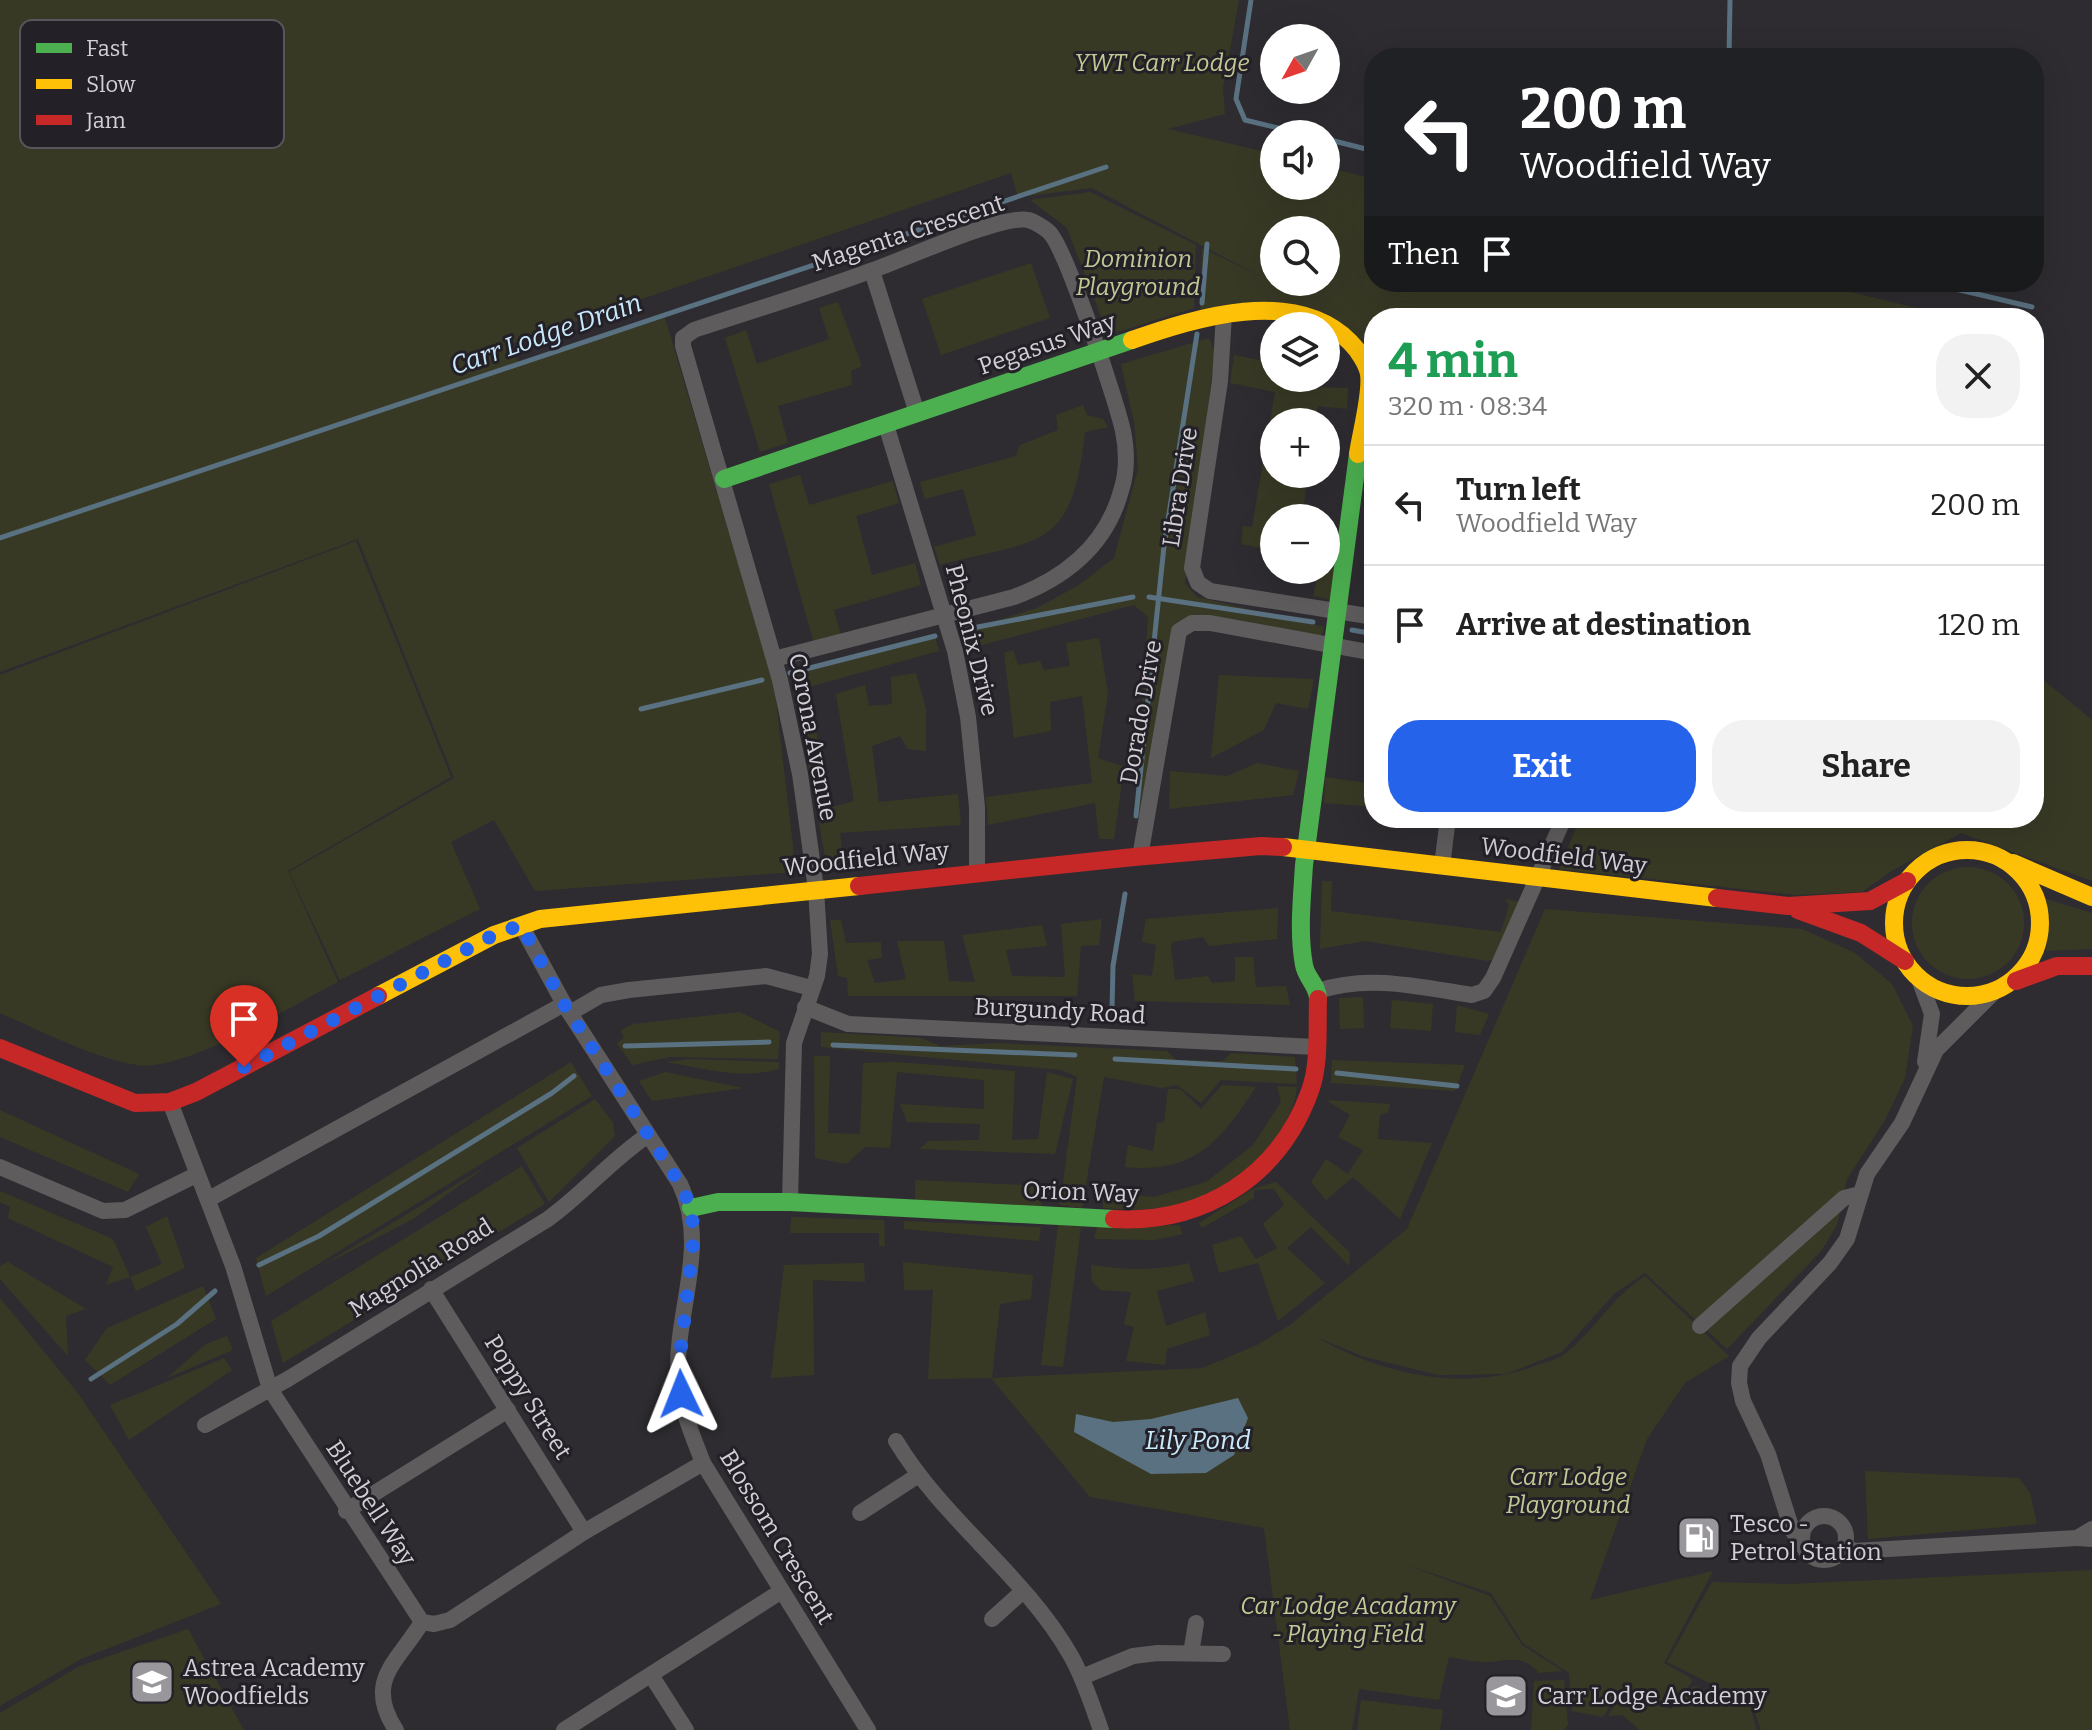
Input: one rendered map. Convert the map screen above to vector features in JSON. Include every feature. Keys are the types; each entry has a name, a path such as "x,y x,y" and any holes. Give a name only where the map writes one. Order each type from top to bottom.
{"street":[{"name":"Magenta Crescent","path":"683,338 694,330 872,271 989,227 1027,220 1050,233 1099,353 1123,432 1126,469 1112,518 1090,550 1044,586 945,618 774,659"},
{"path":"872,271 917,413"},
{"name":"Pegasus Way","path":"724,479 1188,321 1224,314 1265,309 1324,323 1349,338 1364,355"},
{"name":"Libra Drive","path":"1224,314 1220,381 1192,568 1198,583 1210,591 1364,615"},
{"name":"Corona Avenue","path":"683,338 774,659 800,774 816,889 820,954 794,1043 790,1202"},
{"name":"Pheonix Drive","path":"886,425 945,618 968,717 977,807 977,872"},
{"name":"Pegasus Way","path":"1307,849 1364,451"},
{"name":"Dorado Drive","path":"1140,857 1179,631 1192,623 1210,623 1364,651"},
{"path":"1442,866 1447,828"},
{"path":"1318,991 1343,983 1371,980 1472,995 1484,991 1493,978 1560,828"},
{"name":"Woodfield Way","path":"0,1048 135,1103 170,1102 196,1092 494,935 555,917 977,872 1261,846 1788,906 1870,901 1907,881"},
{"name":"Orion Way","path":"691,1208 718,1202 790,1202 1136,1220 1187,1213 1222,1197 1266,1165 1289,1135 1311,1089 1318,991 1304,970 1300,932 1307,849"},
{"path":"1921,1083 1932,1014 1919,979 1905,961 1894,922 1907,881 1945,853 1971,849 2001,857 2092,897"},
{"path":"1784,1499 1797,1512 1832,1517 1841,1524 1846,1538 1845,1546 1833,1558 1821,1560 1808,1553 1792,1530 1784,1499 1743,1401 1739,1383 1740,1366 1759,1338 1830,1263 1847,1239 1867,1174 1902,1123 1936,1050 1956,1026 2026,968 2038,945 2041,926 2037,900 2021,873 2001,857"},
{"name":"Woodfield Way","path":"1788,906 1861,933 1905,961"},
{"name":"Blossom Crescent","path":"521,925 567,1009 691,1208 694,1235 678,1374 684,1415 703,1463 868,1730"},
{"path":"1919,979 1941,992 1973,996 2057,966 2092,966"},
{"path":"209,1199 567,1009 601,995 766,976 811,988"},
{"name":"Burgundy Road","path":"805,1007 848,1024 1316,1047"},
{"name":"Bluebell Way","path":"170,1102 196,1175 209,1199 270,1389 346,1511 422,1622"},
{"name":"Magnolia Road","path":"205,1425 270,1389 568,1204 616,1156 648,1135"},
{"path":"0,1167 103,1211 125,1210 196,1175"},
{"path":"1700,1326 1844,1198 1860,1194"},
{"name":"Poppy Street","path":"431,1289 584,1532"},
{"path":"346,1511 508,1410"},
{"path":"896,1441 917,1476 1050,1624 1082,1677 1101,1730"},
{"path":"396,1730 386,1714 381,1689 388,1668 422,1622 434,1624 450,1620 584,1532 703,1463"},
{"path":"860,1513 917,1476"},
{"path":"1803,1545 1806,1524 1820,1516"},
{"path":"1845,1546 1854,1551 2084,1539 2092,1529"},
{"path":"564,1730 780,1592"},
{"path":"992,1619 1022,1592"},
{"path":"1191,1653 1196,1623"},
{"path":"1082,1677 1133,1656 1223,1654"},
{"path":"651,1675 686,1730"}],"green space":[{"name":"YWT Carr Lodge","path":"0,0 1239,0 1223,88 1225,114 1168,129 1260,151 1260,200 1340,200 1340,170 1364,176 1364,292 1851,292 1917,308 1364,308 1364,365 1340,339 1340,312 1260,312 1260,318 1200,316 1202,248 1260,276 1092,188 1018,197 1011,173 507,345 520,364 665,318 774,684 796,872 535,891 494,820 451,842 480,909 340,980 289,872 454,778 358,539 0,672"},
{"name":"Dominion Playground","path":"1090,192 1196,245 1194,308 1108,335 1067,228 1030,200"},
{"path":"1031,263 1050,318 941,355 922,299"},
{"path":"838,302 862,366 851,371 852,385 778,406 788,443 760,452 725,338 746,330 757,364 829,339 819,308"},
{"path":"1209,338 1215,353 1185,583 1197,597 1324,627 1321,637 1176,626 1142,815 1135,819 1148,617 1134,605 967,649 964,631 1037,608 1079,585 1114,558 1138,469 1134,422 1121,364"},
{"path":"1234,355 1260,360 1260,389 1230,383"},
{"path":"1340,388 1348,388 1347,409 1318,406 1272,408 1275,392 1340,392"},
{"path":"1083,405 1087,415 1103,419 1108,427 1085,432 1071,500 1060,520 1045,534 1026,543 940,565 934,547 976,535 963,489 925,499 920,482 1016,456 1020,445 1058,430 1056,415"},
{"path":"800,475 809,505 893,481 899,503 856,516 872,575 915,563 921,585 834,610 842,639 815,647 769,484"},
{"path":"1260,480 1260,488 1306,488 1304,504 1260,504 1260,548 1241,544 1243,526 1252,527"},
{"path":"356,541 451,777 288,871 338,982 239,1035 157,1065 137,1065 103,1056 0,1013 0,675"},
{"path":"1316,584 1333,584 1331,600 1313,596"},
{"path":"935,636 939,651 798,690 794,672"},
{"path":"1099,638 1108,693 1098,758 1124,767 1114,839 1099,839 1095,803 988,825 986,797 1092,783 1082,696 1050,702 1051,731 1014,738 1004,653 1013,650 1018,665 1040,661 1044,670 1070,666 1066,643"},
{"path":"916,673 926,709 926,751 908,749 900,736 872,746 879,802 958,794 961,825 840,833 844,866 828,873 796,696 808,693 832,807 854,801 836,694 865,685 869,706 892,704 891,677"},
{"path":"1219,675 1314,679 1308,709 1276,703 1264,730 1211,758"},
{"path":"2044,680 2092,720 2092,881 1961,833 1893,870 1862,892 1796,895 1559,869 1576,828 2044,828"},
{"path":"1257,763 1299,771 1293,795 1169,809 1170,771 1227,776"},
{"path":"1325,777 1364,783 1364,806 1324,803"},
{"path":"1968,867 1989,872 2007,884 2019,902 2024,923 2019,944 2007,962 1989,974 1968,979 1947,974 1929,962 1917,944 1912,923 1917,902 1929,884 1947,872"},
{"path":"1322,881 1332,881 1331,911 1501,932 1509,905 1505,899 1520,902 1496,959 1488,961 1365,941 1320,949"},
{"path":"2043,898 2092,913 2092,949 2046,951 2050,916"},
{"path":"1278,908 1277,939 1209,946 1203,937 1173,942 1175,980 1208,976 1212,983 1235,981 1235,957 1253,957 1256,987 1286,986 1290,1005 1135,1001 1132,974 1152,976 1156,945 1142,942 1146,919"},
{"path":"1545,909 1802,929 1855,953 1892,984 1913,1026 1905,1078 1885,1120 1847,1179 1837,1225 1822,1250 1727,1349 1645,1273 1615,1293 1562,1352 1507,1373 1563,1355 1645,1276 1729,1356 1685,1383 1647,1439 1590,1600 1713,1571 1664,1663 1691,1678 1692,1682 1672,1705 1619,1692 1603,1717 1572,1711 1569,1673 1523,1643 1491,1593 1401,1563 1490,1596 1522,1645 1563,1671 1539,1673 1528,1663 1517,1660 1485,1662 1449,1657 1439,1700 1359,1689 1352,1730 1290,1730 1264,1528 1090,1497 991,1378 928,1379 933,1290 904,1290 903,1262 1033,1275 1031,1299 1000,1304 992,1378 1202,1368 1257,1345 1290,1325 1407,1229","holes":["1318,1338 1365,1357 1438,1375 1504,1374 1454,1379 1397,1370 1370,1362"]},
{"path":"1102,919 1099,945 1081,946 1077,996 848,996 847,978 838,976 830,920 841,920 846,943 881,942 882,958 867,960 875,983 906,979 897,941 944,941 949,981 975,982 962,935 1042,925 1047,946 1006,950 1012,976 1065,977 1061,924"},
{"path":"1363,997 1364,1028 1340,1029 1339,998"},
{"path":"1392,1000 1433,1004 1431,1031 1390,1028"},
{"path":"1457,1005 1489,1014 1480,1035 1455,1032"},
{"path":"740,1012 780,1032 778,1059 670,1057 632,1065 617,1043 624,1038 621,1030 633,1024"},
{"path":"821,1032 921,1038 940,1046 997,1043 1167,1051 1176,1060 1223,1061 1231,1053 1295,1057 1297,1084 1221,1080 1201,1103 1177,1085 1162,1088 1104,1077 1082,1208 1060,1205 1077,1077 1061,1070 821,1047"},
{"path":"814,1056 830,1056 828,1133 860,1134 863,1063 895,1062 1015,1071 1012,1140 1038,1139 1047,1072 1073,1079 1055,1154 919,1149 929,1141 979,1140 980,1124 907,1122 900,1104 984,1109 984,1080 897,1072 890,1148 865,1147 846,1164 815,1158"},
{"path":"689,1059 779,1062 779,1069 736,1073 665,1062"},
{"path":"1332,1060 1465,1065 1455,1091 1331,1083"},
{"path":"571,1062 592,1096 266,1296 256,1258"},
{"path":"665,1072 743,1088 652,1101 639,1081"},
{"path":"1222,1085 1256,1087 1230,1123 1203,1150 1170,1165 1125,1167 1128,1145 1153,1151 1157,1123 1164,1122 1168,1089 1180,1089 1201,1109"},
{"path":"1277,1086 1297,1087 1292,1107 1271,1144 1239,1175 1202,1197 1182,1204 1162,1208 1103,1208 1103,1192 1154,1197 1206,1182 1253,1145 1281,1102"},
{"path":"595,1099 613,1123 615,1136 549,1202 517,1148"},
{"path":"1326,1100 1390,1104 1388,1112 1380,1115 1378,1139 1432,1143 1400,1219 1353,1177 1326,1200 1311,1182 1326,1159 1348,1174 1363,1150 1338,1137 1350,1115"},
{"path":"0,1110 139,1174 128,1192 0,1137"},
{"path":"488,1165 413,1219 323,1265"},
{"path":"522,1166 545,1204 283,1363 271,1321"},
{"path":"915,1180 1042,1186 1041,1207 915,1202"},
{"path":"1276,1182 1350,1253 1349,1266 1311,1227 1287,1248 1325,1283 1278,1321 1258,1263 1219,1273 1212,1245 1241,1236 1256,1259 1277,1248 1263,1224 1284,1205 1274,1189 1254,1190 1254,1198 1202,1228 1199,1223 1253,1189"},
{"path":"0,1191 113,1239 130,1277 106,1285 113,1267 8,1218 10,1207 0,1202"},
{"path":"167,1216 185,1268 136,1291 130,1277 162,1264 146,1227"},
{"path":"791,1217 884,1220 885,1246 879,1246 879,1233 790,1233"},
{"path":"904,1221 1041,1227 1039,1241 904,1229"},
{"path":"1058,1225 1081,1227 1063,1367 1041,1365"},
{"path":"1179,1225 1183,1234 1155,1240 1094,1239 1097,1227"},
{"path":"8,1262 86,1309 66,1316 68,1356 0,1279 0,1266"},
{"path":"864,1263 865,1282 813,1280 814,1375 771,1378 784,1265"},
{"path":"1189,1263 1194,1281 1157,1291 1166,1326 1205,1312 1210,1335 1167,1349 1165,1365 1126,1361 1134,1327 1124,1324 1131,1292 1100,1290 1092,1281 1091,1265 1140,1269"},
{"path":"203,1286 216,1319 110,1385 85,1360 107,1328"},
{"path":"0,1298 77,1392 221,1604 81,1659 0,1706"},
{"path":"227,1336 233,1350 167,1378 206,1344"},
{"path":"224,1358 232,1370 129,1440 110,1405"},
{"path":"1865,1471 2019,1478 2030,1493 2037,1524 1868,1539"},
{"path":"2092,1570 2092,1730 1761,1730 1752,1704 1667,1662 1712,1582 1790,1584"},
{"name":"Astrea Academy Woodfields","path":"188,1629 244,1730 0,1730 0,1713 80,1666"},
{"path":"1564,1680 1568,1725 1564,1730 1531,1730 1534,1681"},
{"path":"1694,1686 1750,1707 1757,1730 1640,1730 1622,1715 1608,1716 1620,1696 1671,1709"},
{"path":"1361,1700 1443,1710 1440,1730 1357,1730"}],"water":[{"name":"Lily Pond","path":"1238,1398 1248,1418 1234,1455 1206,1473 1151,1474 1074,1432 1076,1414 1113,1422 1151,1419"}],"waterway":[{"path":"1251,0 1236,99 1245,120 1260,124"},
{"path":"1729,48 1730,0"},
{"path":"1340,142 1364,148"},
{"name":"Carr Lodge Drain","path":"0,538 1106,167"},
{"path":"1202,303 1207,244"},
{"path":"1968,292 2032,307"},
{"path":"1136,816 1164,546 1197,334"},
{"path":"962,630 1133,597"},
{"path":"1149,597 1313,622"},
{"path":"1352,630 1364,632"},
{"path":"790,673 935,636"},
{"path":"641,709 762,680"},
{"path":"1112,1009 1113,966 1125,894"},
{"path":"625,1046 769,1042"},
{"path":"833,1045 1075,1055"},
{"path":"1115,1059 1296,1069"},
{"path":"1337,1073 1457,1086"},
{"path":"259,1265 319,1236 552,1093 574,1076"},
{"path":"91,1379 177,1324 215,1291"}],"traffic: fast":[{"path":"724,479 1132,340"},
{"path":"1318,999 1305,970 1302,953 1304,865 1358,454"},
{"path":"691,1208 718,1202 790,1202 1114,1219"}],"traffic: slow":[{"path":"1132,340 1214,316 1273,311 1301,315 1327,325 1350,342 1364,361"},
{"path":"1358,454 1364,423"},
{"path":"1283,847 1717,898"},
{"path":"1967,850 1995,856 2018,872 2034,895 2040,923 2034,951 2018,974 1995,990 1967,996 1939,990 1916,974 1900,951 1894,923 1900,895 1916,872 1939,856 1967,850"},
{"path":"2013,863 2092,897"},
{"path":"378,996 494,935 540,919 859,886"}],"traffic: jam":[{"path":"859,886 1134,857 1261,846 1283,847"},
{"path":"1717,898 1788,906 1870,901 1907,881"},
{"path":"1798,910 1861,933 1905,961"},
{"path":"2016,981 2057,966 2092,966"},
{"path":"0,1048 135,1103 170,1102 196,1092 378,996"},
{"path":"1114,1219 1178,1213 1234,1189 1258,1171 1279,1148 1310,1091 1315,1069 1318,999"}],"place":[{"name":"Tesco - Petrol Station","path":"1699,1538"},
{"name":"Astrea Academy Woodfields","path":"152,1682"},
{"name":"Carr Lodge Academy","path":"1506,1696"}],"route":[{"path":"244,1067 494,935 521,925 564,1004 680,1184 691,1208 694,1235 678,1374 681,1394"}],"park label":[{"name":"Carr Lodge Playground","path":"1568,1491"},
{"name":"Car Lodge Acadamy - Playing Field","path":"1348,1620"}]}
